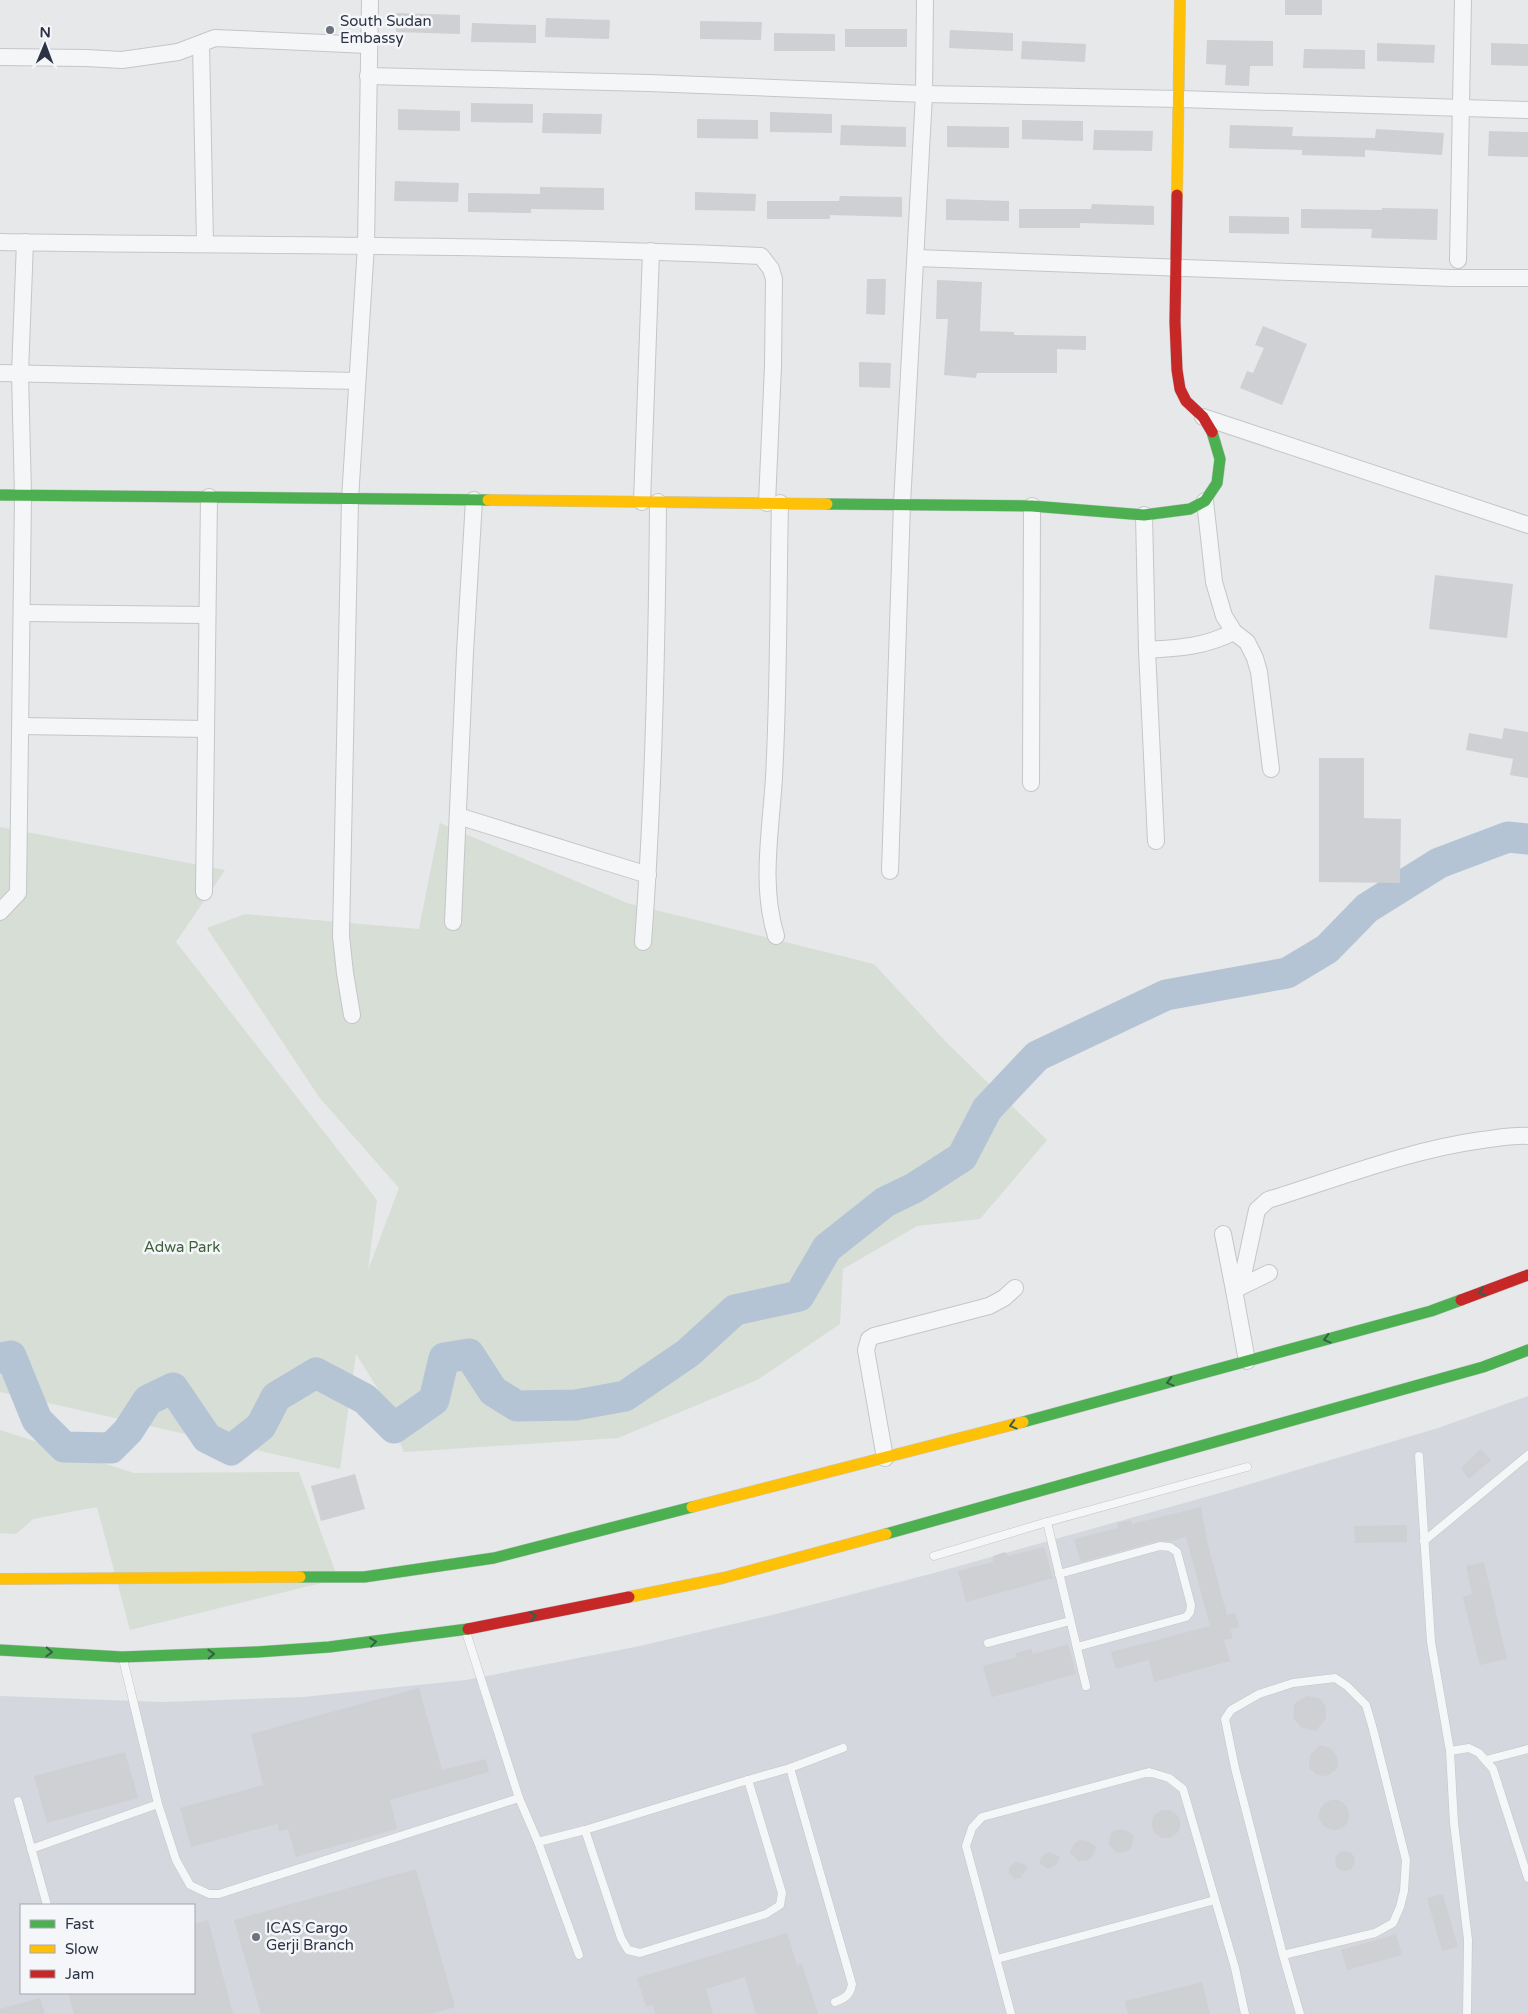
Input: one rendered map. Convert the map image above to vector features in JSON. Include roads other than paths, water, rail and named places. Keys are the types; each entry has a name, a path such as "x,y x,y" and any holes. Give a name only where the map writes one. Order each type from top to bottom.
{"main road":[{"path":"0,495 1032,506 1144,515 1190,510 1205,501 1217,483 1220,459 1212,433 1203,418 1186,401 1180,389 1177,370 1174,322 1180,99 1180,0"},
{"path":"0,1579 364,1577 494,1558 885,1458 1431,1311 1528,1275"},
{"path":"0,1650 122,1656 256,1652 329,1647 465,1630 723,1578 1464,1372 1528,1350"}],"street":[{"path":"352,1015 341,936 350,498 366,245 370,0"},
{"path":"890,871 902,504 924,94 924,0"},
{"path":"1458,260 1463,0"},
{"path":"0,57 122,60 178,52 215,38 368,45"},
{"path":"201,44 205,244"},
{"path":"368,76 649,83 924,94 1180,99 1528,110"},
{"path":"0,242 366,245 652,251 761,256 771,269 774,279 774,777 768,852 769,915 776,936"},
{"path":"0,912 18,893 23,495 20,373 25,242"},
{"path":"642,942 648,875 657,663 650,502 652,251"},
{"path":"916,258 1451,278 1528,278"},
{"path":"0,373 357,380"},
{"path":"1203,418 1528,525"},
{"path":"204,892 209,497"},
{"path":"453,922 464,652 474,500"},
{"path":"1205,501 1214,582 1224,616 1234,632 1247,642 1259,672 1271,768"},
{"path":"1031,783 1032,506"},
{"path":"1144,515 1147,650 1156,841"},
{"path":"22,613 207,615"},
{"path":"1147,650 1195,647 1216,641 1234,632"},
{"path":"21,726 206,729"},
{"path":"458,816 648,875"},
{"path":"1238,1288 1257,1210 1268,1200 1428,1150 1454,1144 1528,1136"},
{"path":"1223,1234 1238,1288 1247,1361"},
{"path":"1238,1288 1269,1273"},
{"path":"885,1458 866,1350 869,1339 874,1336 990,1306 1004,1298 1015,1288"}],"lane":[{"path":"1424,1541 1528,1455"},
{"path":"1419,1456 1431,1642 1450,1751 1454,1823 1468,1940 1466,2014"},
{"path":"934,1556 1047,1522 1247,1467"},
{"path":"1047,1522 1086,1686"},
{"path":"1059,1574 1160,1546 1170,1547 1177,1552 1190,1605 1190,1612 1186,1617 1077,1647"},
{"path":"988,1643 1070,1621"},
{"path":"465,1630 519,1798 538,1842 579,1955"},
{"path":"122,1656 158,1804 176,1860 190,1885 209,1894 219,1894 519,1798"},
{"path":"1283,1955 1375,1933 1393,1923 1404,1891 1406,1860 1374,1729 1366,1705 1347,1686 1335,1678 1293,1683 1259,1694 1230,1710 1225,1719 1235,1768 1283,1955 1300,2014"},
{"path":"538,1842 585,1830 790,1768 843,1748"},
{"path":"1450,1751 1468,1748 1479,1753 1493,1769 1528,1878"},
{"path":"1486,1760 1528,1750"},
{"path":"790,1768 852,1984 847,1997 835,2002"},
{"path":"1012,2014 966,1846 972,1828 982,1817 1149,1772 1169,1778 1183,1789 1235,1968 1245,2014"},
{"path":"585,1830 621,1938 628,1950 640,1953 766,1914 780,1905 782,1893 748,1780"},
{"path":"18,1801 47,1904"},
{"path":"31,1849 158,1804"},
{"path":"997,1958 1215,1900"}],"waterway":[{"path":"0,1358 11,1356 37,1420 64,1447 111,1448 128,1431 148,1400 173,1388 207,1438 231,1450 261,1426 276,1397 316,1373 365,1399 394,1428 434,1400 444,1358 469,1354 493,1391 517,1406 576,1405 625,1396 688,1353 735,1310 799,1296 827,1248 885,1202 914,1188 962,1157 987,1109 1037,1056 1166,995 1287,973 1327,949 1367,908 1439,863 1508,837 1528,839"}],"place":[{"name":"South Sudan Embassy","path":"330,30"},
{"name":"ICAS Cargo Gerji Branch","path":"256,1937"}],"park label":[{"name":"Adwa Park","path":"182,1247"}]}
